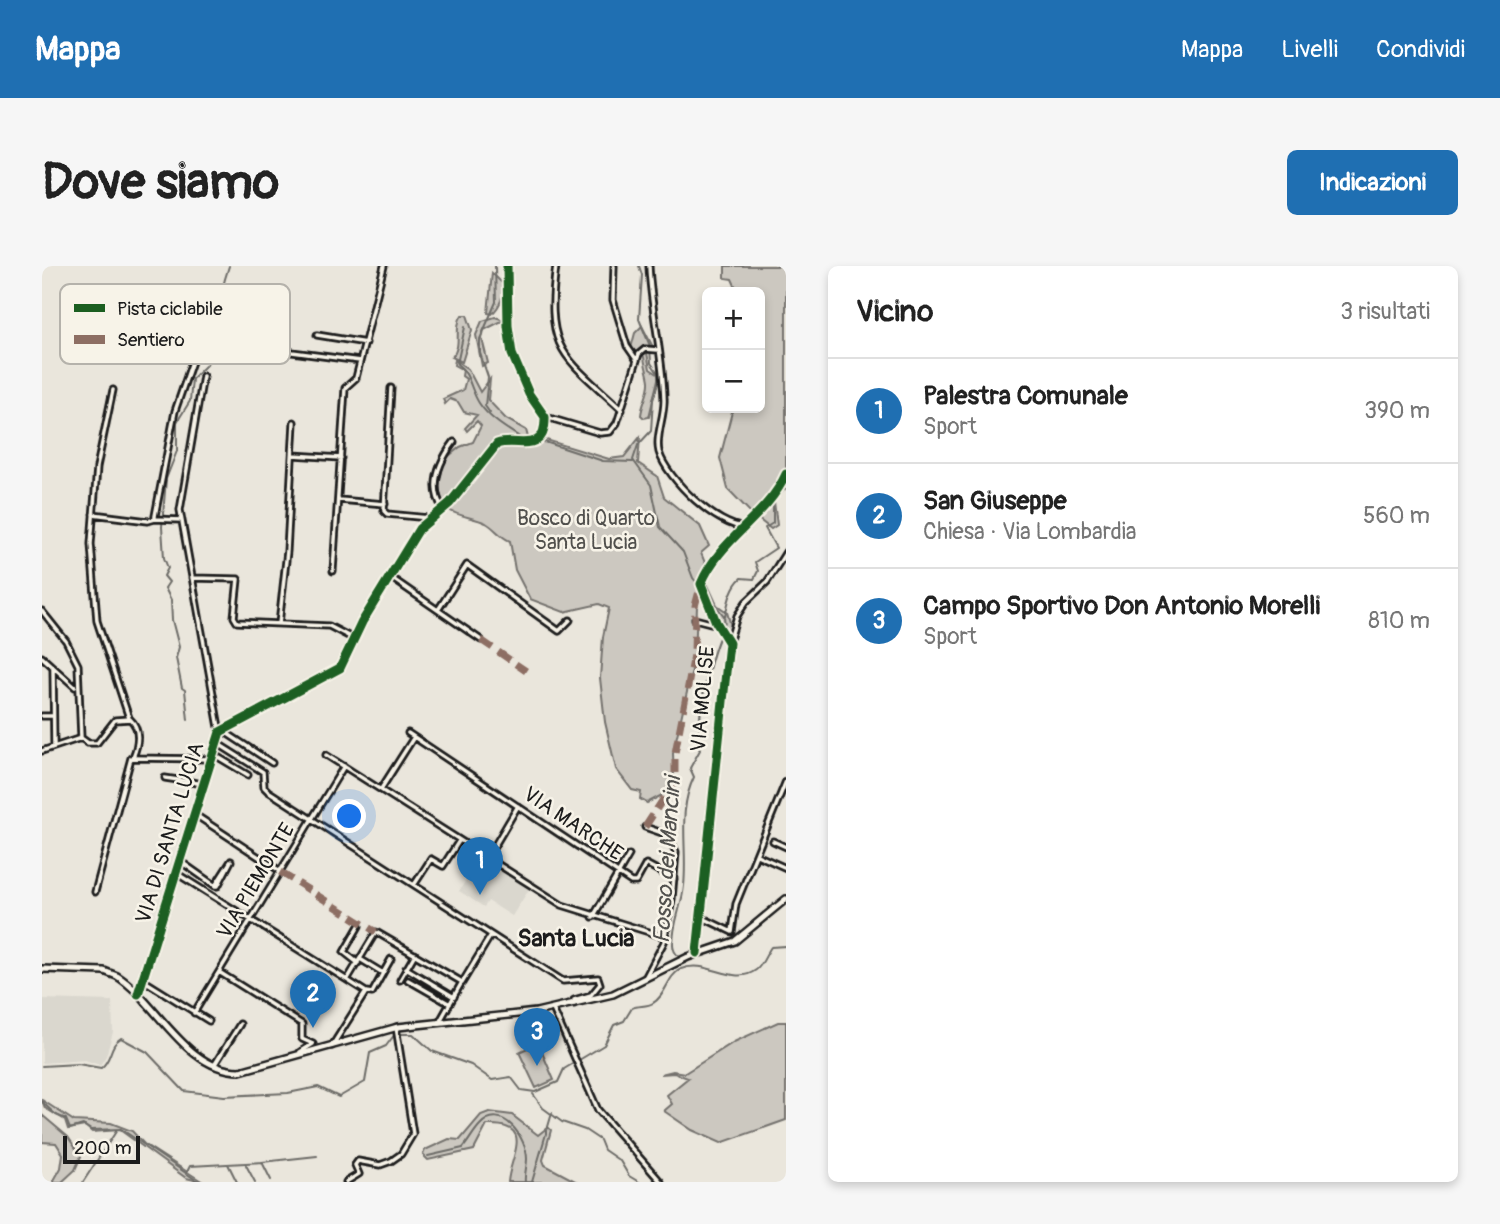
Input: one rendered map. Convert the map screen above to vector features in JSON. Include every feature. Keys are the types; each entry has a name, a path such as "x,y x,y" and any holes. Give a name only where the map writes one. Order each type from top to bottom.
{"main road":[{"path":"42,970 107,972 123,979 171,1033 215,1064 238,1072 397,1031 553,1009 622,992 653,974 740,938 786,899"}],"street":[{"path":"333,571 345,388 351,382 366,343 384,266"},
{"path":"507,266 508,326 512,354 530,396 545,417 604,434 615,427 636,361 643,349 656,350"},
{"path":"556,266 551,316 557,338 572,366 622,410"},
{"path":"614,266 613,301 627,346 636,361"},
{"path":"649,266 656,350 664,400 659,445 661,457 679,484 711,513 726,523 745,527"},
{"path":"317,335 366,343"},
{"path":"290,352 360,361"},
{"path":"155,519 175,411 191,364"},
{"path":"203,376 181,503 181,520 221,731 272,763"},
{"path":"391,388 384,503 386,514 431,519"},
{"path":"95,892 137,734 134,722 129,718 97,621 91,542 97,467 113,390"},
{"name":"VIA DI SANTA LUCIA","path":"138,994 221,731 337,671 419,529 443,509 497,444 534,443 545,425 545,417"},
{"path":"279,624 294,422"},
{"path":"443,509 437,497 437,474 440,461 454,442"},
{"path":"293,455 341,458"},
{"name":"VIA MOLISE","path":"697,954 729,643 704,590 710,563 764,510 783,483 786,474"},
{"path":"339,500 384,503"},
{"path":"93,514 181,520"},
{"path":"729,643 737,616 746,602 767,582 786,552"},
{"path":"438,610 467,565 559,631 570,620"},
{"path":"390,577 481,640"},
{"path":"192,578 238,579 235,621 328,625 354,639"},
{"path":"42,611 64,637 77,662 81,738"},
{"path":"695,619 721,629"},
{"path":"42,657 75,687"},
{"path":"52,667 54,747"},
{"path":"42,716 53,716"},
{"path":"42,751 81,738 91,744 99,743 115,720 129,718"},
{"name":"VIA MARCHE","path":"408,733 634,883 647,864 674,879"},
{"path":"381,789 414,737"},
{"path":"217,743 263,772 264,787 268,791 565,982 597,977 600,984 592,993 574,1000 574,1004"},
{"path":"326,755 561,906 665,937"},
{"path":"133,757 213,757 248,775"},
{"name":"VIA PIEMONTE","path":"194,1013 344,766"},
{"path":"166,778 204,784"},
{"path":"701,916 731,932 735,907 786,781"},
{"path":"488,857 518,806"},
{"path":"194,814 280,872"},
{"path":"645,827 665,833 674,842 674,879 665,937 645,979"},
{"path":"414,885 431,859 443,866 460,840"},
{"path":"773,841 786,847"},
{"path":"593,916 629,855"},
{"path":"757,855 786,867"},
{"path":"180,861 215,886"},
{"path":"231,861 220,885 215,886 228,862 231,861"},
{"path":"176,873 366,992 372,993 391,959"},
{"path":"359,926 344,952 383,973"},
{"path":"347,980 376,932 462,983"},
{"path":"439,1023 491,934"},
{"path":"400,980 415,954"},
{"path":"650,967 653,974"},
{"path":"406,968 454,997"},
{"path":"219,972 304,1026 302,1038 313,1045 290,1059"},
{"path":"143,979 209,1021"},
{"path":"408,980 450,1004"},
{"path":"331,1048 366,992"},
{"path":"553,1009 603,1117 661,1182"},
{"path":"215,1064 240,1024"},
{"path":"346,1182 359,1174 355,1165 358,1161 380,1165 390,1161 401,1154 412,1134 397,1031"}],"shaded area":[{"path":"482,856 530,888 512,916 488,901 484,907 459,891"},
{"path":"42,999 112,1001 113,1032 106,1056 100,1065 85,1060 42,1063"}],"green space":[{"path":"725,266 786,266 786,486 774,502 777,525 771,529 757,518 758,508 751,513 728,489 720,458 732,413 765,413 765,287 736,287 732,279 725,278"},
{"path":"492,273 502,283 503,292 500,304 492,314 488,313"},
{"path":"462,315 467,315 472,330 462,362 452,357 457,347 458,325"},
{"path":"495,317 504,320 484,330 482,339 488,363 482,366 476,335 482,321"},
{"path":"642,326 653,347 647,353 650,369 659,375 649,417 644,418 641,415 649,378 644,357 631,348 635,333"},
{"name":"Bosco di Quarto Santa Lucia","path":"455,360 468,369 480,392 490,379 488,400 506,419 526,430 530,445 540,438 609,459 624,457 640,437 638,463 657,476 664,497 700,526 709,546 701,553 705,563 701,581 705,587 706,581 717,605 727,612 731,626 729,637 718,633 714,626 718,622 724,623 716,618 714,603 700,596 697,606 695,657 673,753 674,779 666,793 647,803 640,799 641,792 632,790 616,769 605,722 600,678 603,637 609,608 599,604 564,612 530,599 515,570 510,541 486,523 452,512 447,509 447,504 434,499 438,492 444,460 460,447 473,442 481,426 477,421 467,431 465,428 477,415 464,412 458,402 450,399 445,404 443,399 463,390 466,379 462,376 463,370 454,365"},
{"path":"778,1022 786,1022 786,1120 721,1143 692,1130 664,1111 672,1104 667,1095 688,1078 674,1073 661,1074 673,1071 685,1073 734,1042"},
{"path":"538,1043 554,1080 536,1088 519,1052"},
{"path":"42,1100 74,1121 111,1123 132,1131 144,1144 203,1182 186,1178 120,1130 92,1132 85,1126 68,1129 65,1120 45,1108"},
{"path":"489,1112 512,1115 538,1135 548,1127 551,1130 543,1160 545,1165 577,1182 508,1182 517,1143 516,1135 511,1129 502,1126 487,1125 474,1150 428,1160 423,1155 425,1150 449,1139 460,1140 481,1115"},
{"path":"42,1115 68,1137 81,1156 75,1170 62,1182 53,1182 61,1168 63,1154 56,1143 42,1142"}],"waterway":[{"path":"224,284 229,266"},
{"path":"490,413 485,406 488,377 480,353 480,339 496,302 495,266"},
{"name":"Fosso dei Mancini","path":"639,266 642,275 639,319 650,346 651,363 658,373 658,384 653,399 651,431 638,445 633,460 651,485 660,527 683,552 693,578 701,588"},
{"path":"465,327 457,364 465,372 483,409 526,441"},
{"path":"188,720 185,690 182,688 176,658 179,647 172,620 171,600 165,588 169,582 164,576 168,568 164,558 162,527 166,479 177,451 177,422 190,401 192,379 207,364"},
{"path":"535,443 545,442 603,461 633,462"},
{"path":"725,617 734,586 741,578 754,579 758,571 755,562 776,548 765,528 773,523 773,502 786,488"},
{"name":"Fosso dei Mancini","path":"680,958 674,950 673,936 684,886 684,817 694,777 690,768 700,750 693,736 701,727 701,708 707,676 716,645 725,628 724,616 705,591"},
{"path":"42,1066 78,1064 101,1068 121,1038 147,1052 184,1091 224,1096 288,1093 318,1087 339,1097 365,1082 370,1053 386,1046 395,1034 413,1034 432,1051 471,1065 492,1080 511,1077 521,1090 535,1092 558,1082 564,1069 604,1045 614,1025 624,1021 632,1008 657,1000 676,972 681,969 700,967 729,974 747,974 758,968 771,947 786,946"},
{"path":"533,1094 543,1108 562,1122 585,1130 600,1140 604,1150 620,1161 629,1176 639,1182"},
{"path":"42,1102 56,1115 66,1119 70,1129 83,1125 91,1130 121,1129 199,1182"},
{"path":"532,1182 552,1113"},
{"path":"428,1156 463,1148 480,1125 497,1117 512,1126 523,1142 527,1159 525,1182"},
{"path":"83,1182 117,1130"},
{"path":"271,1180 262,1162 317,1156"},
{"path":"186,1174 190,1166 264,1162"},
{"path":"228,1164 237,1182"},
{"path":"246,1165 255,1182"}],"marked path":[{"path":"645,827 675,781 675,753 694,655 695,606 701,584"},
{"path":"481,640 526,671"},
{"path":"280,872 376,932"}],"cycle path":[{"path":"138,994 220,732 340,668 362,622 419,529 450,503 497,444 536,441 541,437 545,417 529,394 512,354 508,326 507,266"},
{"path":"697,953 729,643 716,622 701,584 719,554 767,503 786,474"}],"place":[{"name":"Palestra Comunale","path":"480,895"},
{"name":"San Giuseppe","path":"313,1028"},
{"name":"Campo Sportivo Don Antonio Morelli","path":"537,1066"}],"district":[{"name":"Santa Lucia","path":"576,938"}]}
